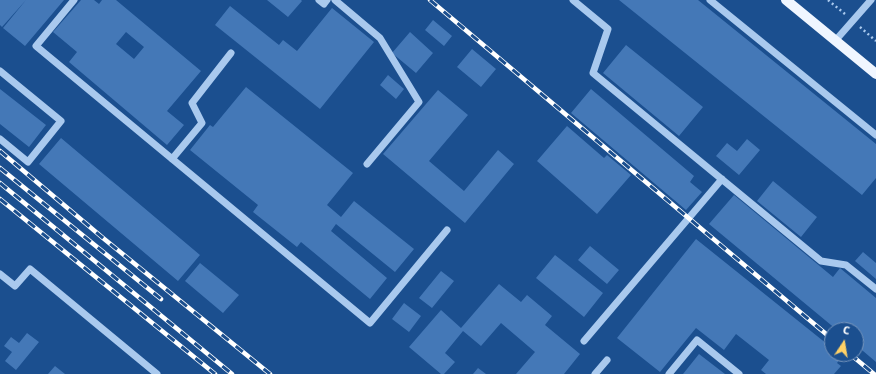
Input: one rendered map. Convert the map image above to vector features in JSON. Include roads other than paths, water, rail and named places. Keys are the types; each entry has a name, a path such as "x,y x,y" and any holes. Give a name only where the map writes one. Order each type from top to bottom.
{"main road":[{"path":"786,0 876,74"}],"street":[{"path":"74,0 36,46 370,323 447,230"},
{"path":"319,0 324,4 327,0"},
{"path":"335,0 380,38 418,102 367,164"},
{"path":"573,0 608,29 593,73 821,262 846,264 876,289"},
{"path":"710,0 876,135"},
{"path":"836,41 871,0"},
{"path":"172,159 202,123 192,103 231,53"},
{"path":"0,71 61,122 28,162 0,139"},
{"path":"584,341 722,179"},
{"path":"0,274 15,286 30,269 157,374"},
{"path":"669,374 698,340 739,374"},
{"path":"594,374 607,360"}],"railway":[{"path":"430,0 824,332"},
{"path":"0,151 103,238 270,374"},
{"path":"0,168 161,299"},
{"path":"0,183 232,374"},
{"path":"0,199 215,374"},
{"path":"860,362 874,374"}]}
